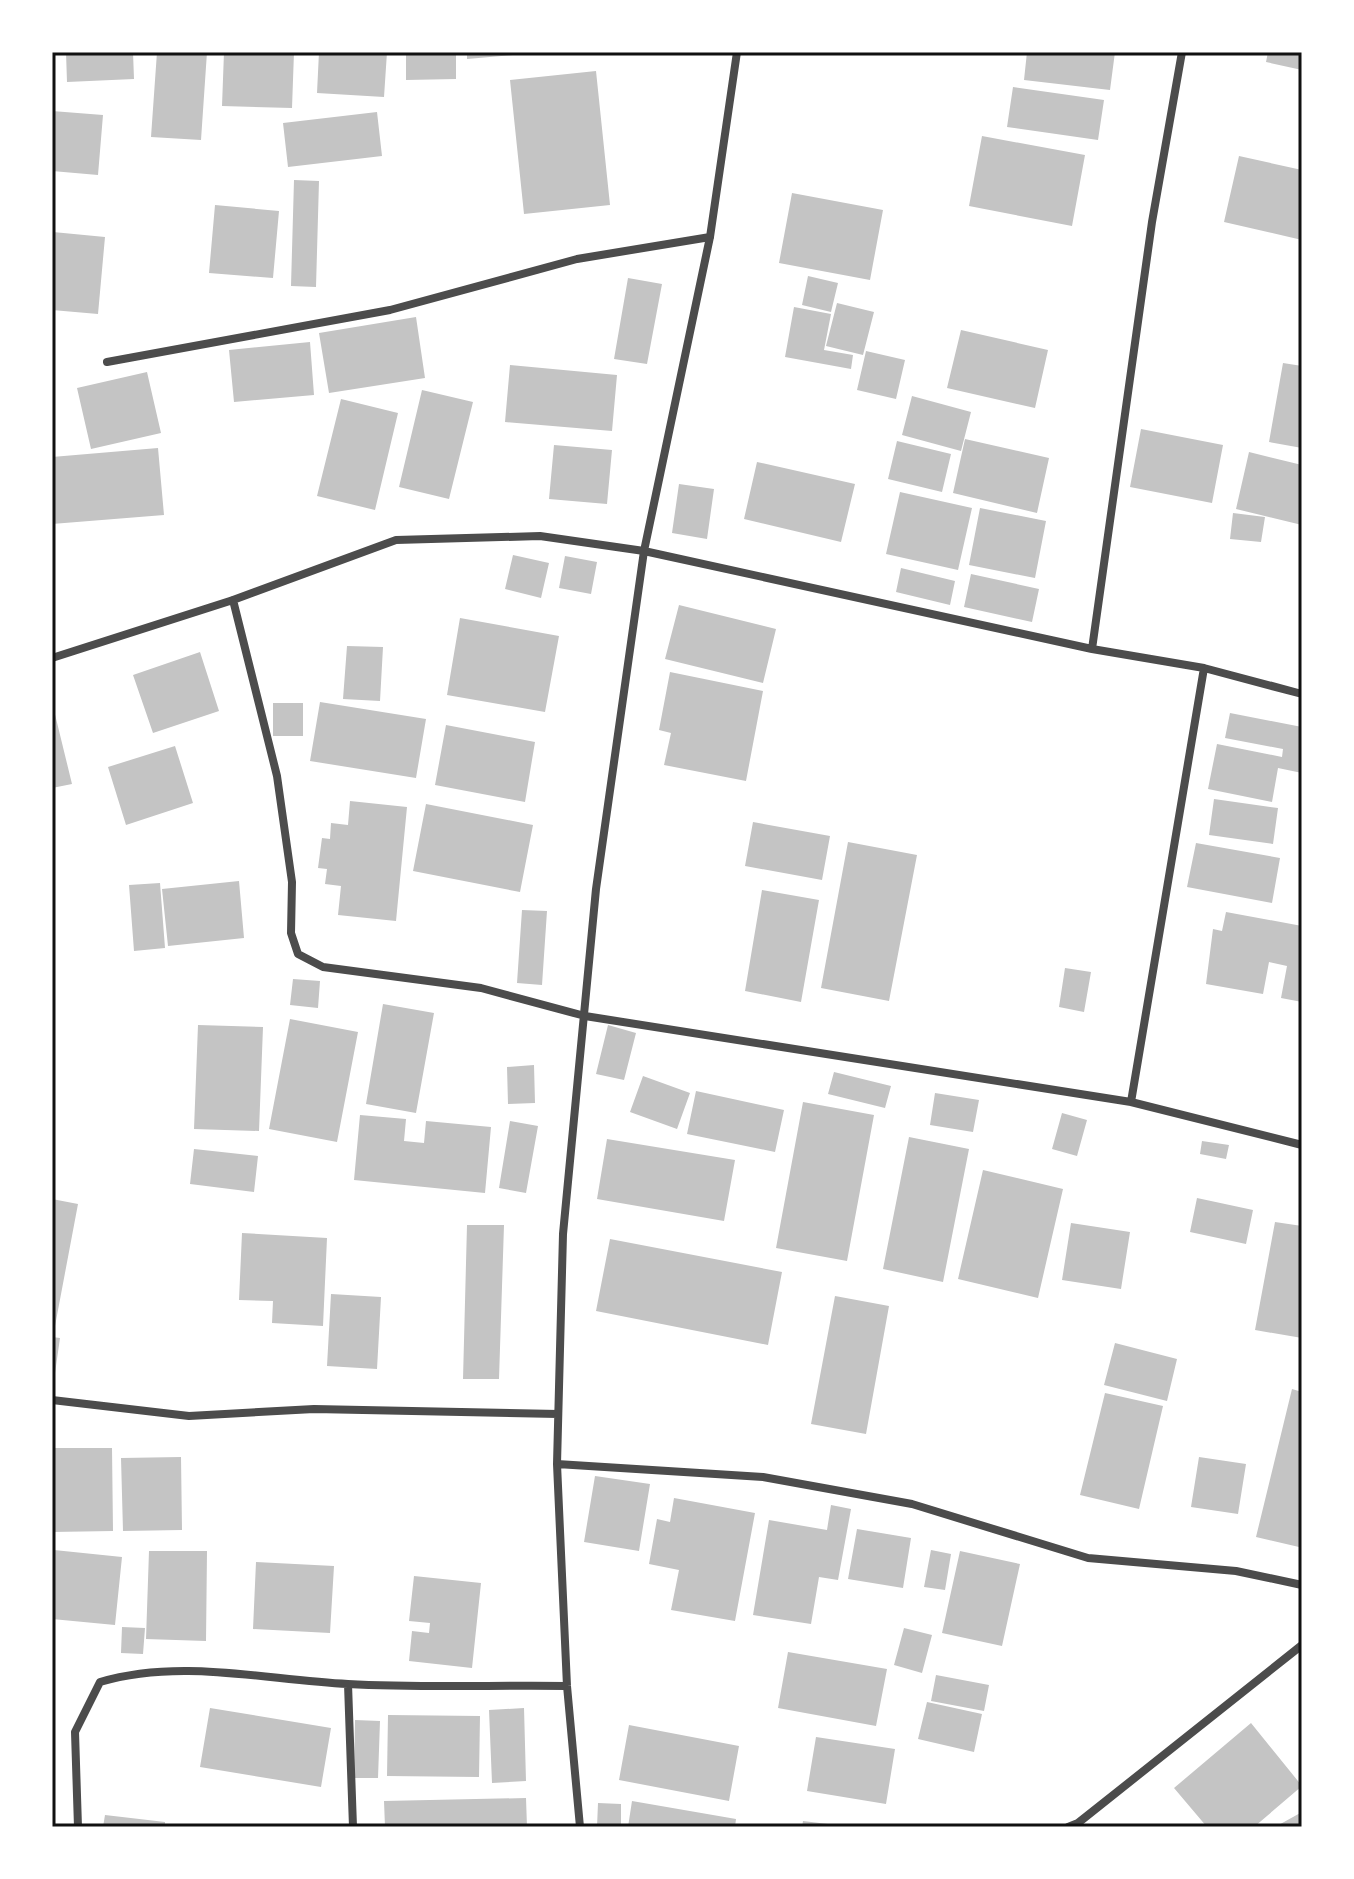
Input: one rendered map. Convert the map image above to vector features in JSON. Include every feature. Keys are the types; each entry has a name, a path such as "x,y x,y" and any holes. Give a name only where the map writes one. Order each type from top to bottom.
{"street":[{"path":"580,1827 567,1686 557,1464 563,1234 596,889 644,551 710,237 737,52"},
{"path":"1092,649 1152,222 1182,52"},
{"path":"107,362 390,310 577,259 710,237"},
{"path":"52,658 233,600 396,540 540,536 644,551 1092,649 1204,668 1302,694"},
{"path":"233,600 277,776 292,882 291,933 298,954 323,967 481,988 585,1016 1131,1102 1302,1145"},
{"path":"1131,1102 1204,668"},
{"path":"52,1400 189,1416 314,1409 558,1414"},
{"path":"557,1464 763,1477 912,1504 1088,1558 1236,1571 1302,1585"},
{"path":"1068,1827 1078,1823 1302,1645"},
{"path":"78,1827 75,1732 100,1682 135,1672 177,1670 348,1684 567,1686"},
{"path":"348,1684 353,1827"}],"building":[{"path":"66,52 133,52 134,79 67,82"},
{"path":"157,52 207,52 201,140 151,137"},
{"path":"224,52 294,52 292,108 222,106"},
{"path":"319,52 387,52 384,97 317,93"},
{"path":"406,52 456,52 456,79 406,80"},
{"path":"467,52 513,52 513,55 467,59"},
{"path":"1027,52 1115,52 1110,90 1024,80"},
{"path":"1268,52 1302,52 1302,70 1266,62"},
{"path":"596,71 610,205 524,214 510,80"},
{"path":"1013,87 1104,100 1098,140 1007,127"},
{"path":"52,111 103,115 98,175 52,171"},
{"path":"377,112 382,156 288,167 283,123"},
{"path":"982,136 1085,155 1072,226 969,206"},
{"path":"1239,156 1302,170 1302,240 1224,222"},
{"path":"294,180 319,181 316,287 291,286"},
{"path":"792,193 883,210 870,280 779,263"},
{"path":"215,205 279,211 273,278 209,273"},
{"path":"53,232 105,237 98,314 52,310"},
{"path":"808,276 838,283 831,312 802,305"},
{"path":"628,278 662,284 647,364 614,359"},
{"path":"837,303 874,312 863,355 826,346"},
{"path":"794,307 831,314 824,350 853,355 851,369 785,357"},
{"path":"416,317 425,378 329,393 319,333"},
{"path":"961,330 1048,350 1035,408 947,388"},
{"path":"310,342 314,395 234,402 229,350"},
{"path":"866,351 905,360 896,399 857,390"},
{"path":"1283,363 1302,366 1302,448 1269,442"},
{"path":"510,365 617,375 612,431 505,422"},
{"path":"147,372 161,433 91,449 77,388"},
{"path":"422,390 473,402 449,499 399,487"},
{"path":"912,396 971,412 961,451 902,435"},
{"path":"341,399 398,413 375,510 317,496"},
{"path":"1141,429 1223,445 1212,503 1130,487"},
{"path":"965,439 1049,458 1037,513 953,493"},
{"path":"897,441 951,454 942,492 888,479"},
{"path":"554,445 612,450 607,504 549,499"},
{"path":"158,448 164,515 52,524 52,457"},
{"path":"1249,452 1302,465 1302,525 1236,509"},
{"path":"757,462 855,484 841,542 744,519"},
{"path":"679,484 714,489 707,539 672,533"},
{"path":"900,492 972,508 958,570 886,554"},
{"path":"980,508 1046,521 1035,578 969,565"},
{"path":"1233,513 1265,517 1261,542 1230,539"},
{"path":"513,555 549,563 541,598 505,589"},
{"path":"565,556 597,562 591,594 559,588"},
{"path":"901,568 955,581 950,605 896,592"},
{"path":"971,574 1039,589 1032,622 964,607"},
{"path":"679,605 776,629 763,683 665,659"},
{"path":"460,618 559,636 545,712 447,695"},
{"path":"347,646 383,647 380,701 343,699"},
{"path":"200,652 219,711 153,733 133,675"},
{"path":"670,672 763,691 746,781 664,765 671,733 659,730"},
{"path":"52,702 72,784 52,788"},
{"path":"320,702 426,719 416,778 310,761"},
{"path":"273,703 303,703 303,736 273,736"},
{"path":"1230,713 1302,727 1302,773 1278,768 1272,802 1208,789 1217,744 1282,757 1283,749 1225,738"},
{"path":"446,725 535,742 525,802 435,785"},
{"path":"175,746 193,803 126,825 108,767"},
{"path":"1214,799 1278,808 1273,844 1209,835"},
{"path":"350,801 407,807 396,921 338,915 341,886 325,884 327,869 318,868 322,838 330,839 331,823 348,825"},
{"path":"426,804 533,825 520,892 413,871"},
{"path":"753,822 830,836 822,880 745,866"},
{"path":"848,842 917,855 889,1001 821,988"},
{"path":"1196,843 1280,858 1272,903 1187,887"},
{"path":"239,881 244,938 168,946 162,889"},
{"path":"160,883 165,948 134,951 129,885"},
{"path":"762,890 819,900 801,1002 745,991"},
{"path":"522,910 547,911 542,985 517,983"},
{"path":"1226,912 1302,926 1302,1002 1281,998 1287,966 1269,962 1263,994 1206,984 1213,929 1222,931"},
{"path":"1065,968 1091,972 1084,1012 1059,1007"},
{"path":"293,979 320,981 318,1008 290,1005"},
{"path":"383,1004 434,1013 416,1113 366,1104"},
{"path":"290,1019 358,1032 337,1142 269,1129"},
{"path":"198,1025 263,1027 259,1131 194,1129"},
{"path":"608,1025 636,1033 624,1080 596,1074"},
{"path":"534,1065 535,1103 508,1104 507,1067"},
{"path":"834,1072 891,1086 885,1108 828,1094"},
{"path":"643,1076 690,1093 677,1129 630,1112"},
{"path":"696,1091 784,1110 775,1152 687,1134"},
{"path":"935,1093 979,1100 973,1132 930,1125"},
{"path":"803,1102 874,1115 847,1261 776,1248"},
{"path":"1062,1113 1087,1120 1077,1156 1052,1149"},
{"path":"360,1115 406,1119 404,1141 424,1143 426,1121 491,1127 485,1193 354,1180"},
{"path":"510,1121 538,1126 526,1193 499,1188"},
{"path":"909,1137 969,1149 943,1282 883,1269"},
{"path":"607,1139 735,1160 724,1221 597,1199"},
{"path":"1202,1141 1229,1145 1226,1159 1200,1154"},
{"path":"194,1149 258,1156 254,1192 190,1184"},
{"path":"983,1170 1063,1189 1038,1298 958,1279"},
{"path":"1197,1198 1253,1210 1246,1244 1190,1232"},
{"path":"52,1199 78,1204 55,1326 52,1325"},
{"path":"1275,1222 1302,1226 1302,1338 1255,1330"},
{"path":"1071,1223 1130,1232 1121,1289 1062,1280"},
{"path":"467,1225 504,1225 499,1379 463,1379"},
{"path":"242,1233 327,1238 323,1326 272,1323 273,1301 239,1300"},
{"path":"610,1239 782,1272 768,1345 596,1311"},
{"path":"331,1294 381,1297 377,1369 327,1366"},
{"path":"835,1296 889,1306 866,1434 811,1424"},
{"path":"52,1337 60,1338 54,1380 52,1380"},
{"path":"1115,1343 1177,1359 1167,1401 1104,1385"},
{"path":"1292,1389 1302,1392 1302,1534 1299,1547 1256,1537"},
{"path":"1105,1393 1163,1406 1139,1509 1080,1495"},
{"path":"52,1448 112,1448 113,1531 52,1532"},
{"path":"181,1457 182,1530 123,1531 121,1458"},
{"path":"1199,1457 1246,1464 1238,1514 1191,1507"},
{"path":"595,1476 650,1484 639,1551 584,1542"},
{"path":"674,1498 755,1513 735,1621 671,1610 679,1570 649,1564 657,1519 670,1522"},
{"path":"831,1505 851,1509 838,1580 819,1577 811,1624 753,1615 769,1520 827,1530"},
{"path":"857,1529 911,1538 903,1588 848,1579"},
{"path":"54,1550 122,1557 115,1625 52,1619"},
{"path":"931,1550 951,1554 945,1590 924,1587"},
{"path":"149,1551 207,1551 206,1641 146,1639"},
{"path":"960,1551 1020,1564 1002,1646 942,1633"},
{"path":"256,1562 334,1566 330,1633 253,1629"},
{"path":"414,1576 481,1583 472,1668 409,1661 412,1631 429,1633 430,1623 409,1621"},
{"path":"122,1627 145,1628 143,1654 121,1653"},
{"path":"904,1628 932,1635 922,1673 894,1665"},
{"path":"788,1652 887,1669 876,1726 778,1708"},
{"path":"936,1675 989,1685 984,1711 931,1701"},
{"path":"927,1702 982,1714 974,1752 918,1739"},
{"path":"210,1708 331,1728 321,1787 200,1767"},
{"path":"524,1708 526,1781 492,1783 489,1710"},
{"path":"388,1715 480,1716 479,1777 387,1776"},
{"path":"355,1720 380,1721 378,1778 354,1778"},
{"path":"1251,1723 1302,1786 1254,1827 1207,1827 1174,1788"},
{"path":"629,1725 739,1746 729,1801 619,1780"},
{"path":"816,1737 895,1749 886,1804 807,1791"},
{"path":"526,1798 527,1827 385,1827 384,1801"},
{"path":"632,1801 736,1819 735,1827 628,1827"},
{"path":"598,1803 621,1804 621,1827 597,1827"},
{"path":"1302,1812 1302,1827 1275,1827"},
{"path":"105,1815 165,1822 165,1827 103,1827"},
{"path":"803,1821 836,1825 836,1827 802,1827"}]}
